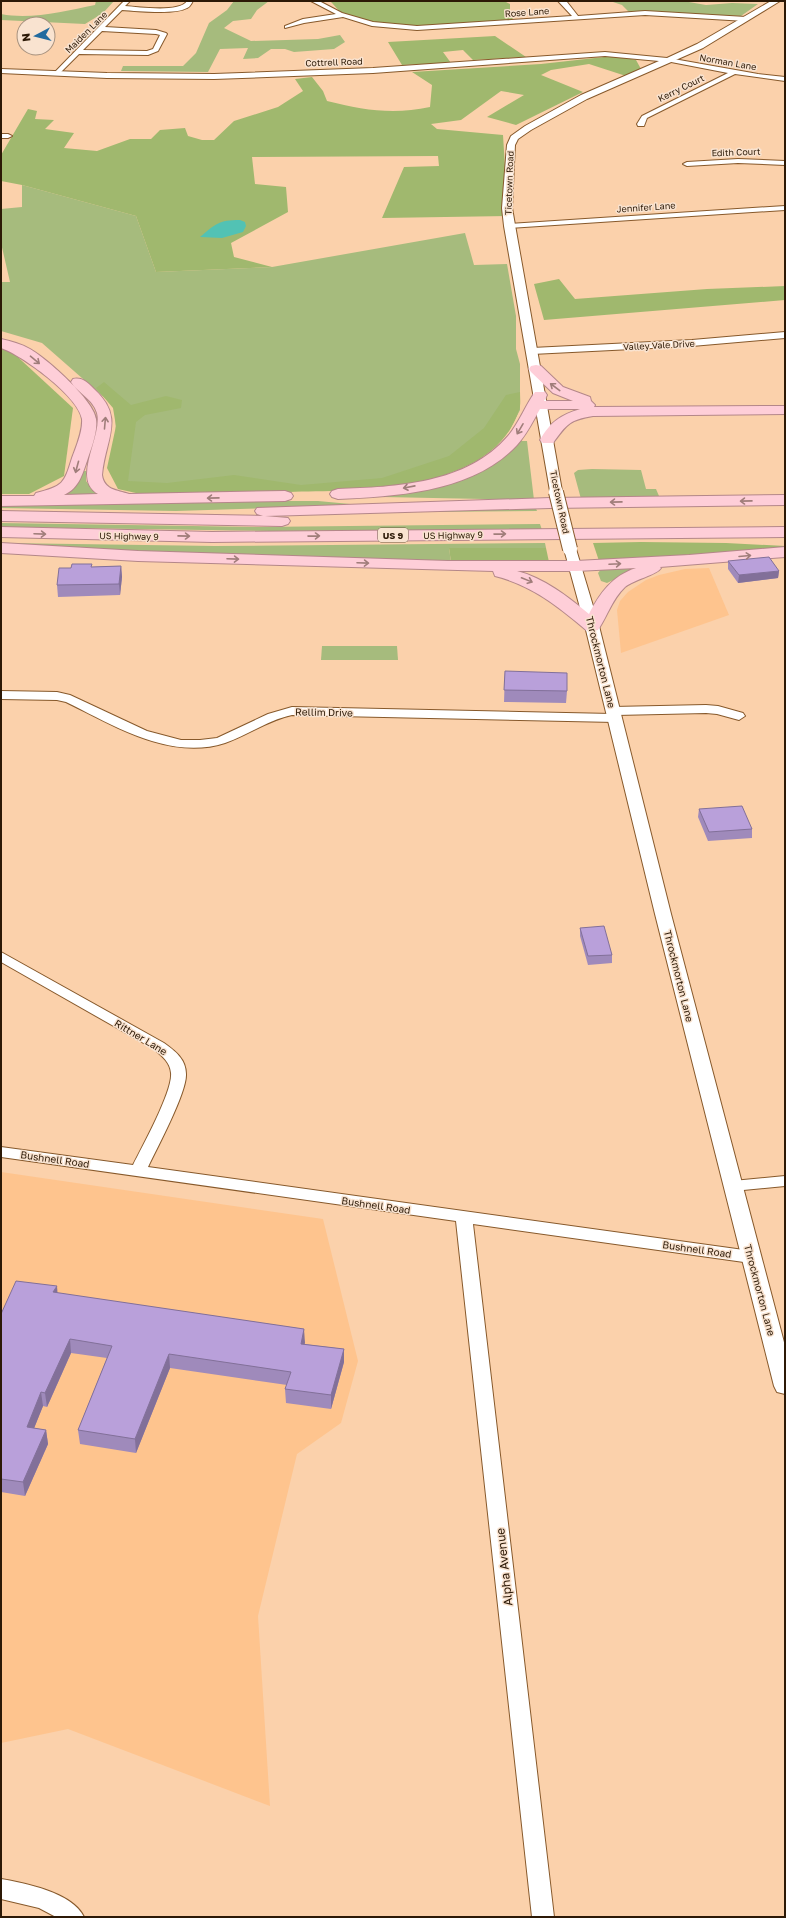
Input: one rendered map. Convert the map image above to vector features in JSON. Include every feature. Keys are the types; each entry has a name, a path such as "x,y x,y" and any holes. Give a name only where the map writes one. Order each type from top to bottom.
{"highway":[{"path":"1,335 28,343 45,352 98,400 103,408 106,420 94,475 96,484 101,490 111,494 138,499"},
{"path":"1,343 20,350 35,360 80,401 87,412 89,421 75,474 70,484 58,492 44,496 1,501"},
{"path":"536,369 551,384 565,393 590,401 618,404"},
{"path":"323,494 362,493 402,489 440,481 471,470 489,460 508,446 541,400 618,404 785,403"},
{"path":"548,440 553,429 559,423 573,416 587,413 620,411 785,410"},
{"path":"252,497 303,495"},
{"path":"1,501 252,497 553,497 785,500"},
{"path":"38,518 553,497"},
{"name":"US Highway 9","path":"1,516 38,518 246,521 785,517"},
{"name":"US Highway 9","path":"1,532 212,537 785,532"},
{"path":"1,548 138,556 448,566 576,566 689,560 785,552"},
{"path":"1,559 138,556"},
{"path":"448,566 494,571 531,582 552,593 592,626 604,600 612,588 619,583 647,570 689,560"}],"street":[{"name":"Maiden Lane","path":"56,74 102,29 127,1"},
{"path":"122,8 176,9 183,8 190,1"},
{"name":"Rose Lane","path":"314,1 344,15 372,24 417,28 644,13 746,19"},
{"path":"561,1 565,3 576,17"},
{"name":"Ticetown Road","path":"576,566 553,497 548,440 509,226 507,208 508,164 511,145 514,138 528,128 567,105 700,46 776,1"},
{"path":"287,27 303,21 344,15"},
{"path":"79,52 148,53 156,50 164,34 156,32 102,29"},
{"name":"Cottrell Road","path":"1,71 56,74 178,76 306,74 605,54 668,60"},
{"name":"Norman Lane","path":"668,60 734,72 785,78"},
{"name":"Kerry Court","path":"641,124 644,117 734,72"},
{"name":"Edith Court","path":"687,164 738,161 785,163"},
{"name":"Jennifer Lane","path":"509,226 785,208"},
{"path":"781,335 785,345"},
{"name":"Valley Vale Drive","path":"532,351 692,343 781,335"},
{"name":"Throckmorton Lane","path":"576,566 785,1386"},
{"name":"Rellim Drive","path":"1,695 57,696 70,699 160,740 183,744 206,744 220,740 275,714 292,711 614,715 718,710 739,716"},
{"name":"Rittner Lane","path":"1,956 158,1046 174,1058 179,1074 174,1095 138,1171"},
{"name":"Bushnell Road","path":"1,1152 751,1256"},
{"path":"733,1186 785,1181"},
{"name":"Alpha Avenue","path":"464,1217 543,1917"},
{"path":"1,1889 25,1893 65,1910 73,1917"}],"shaded area":[{"path":"709,568 729,615 621,653 617,610 620,601 628,592 646,580 659,575 685,569"},
{"path":"1,1172 323,1219 358,1361 341,1423 297,1454 258,1616 270,1806 68,1729 1,1743"}],"green space":[{"path":"96,1 114,1 103,13 85,24 56,23 56,16 24,16 48,14 95,5"},
{"path":"234,1 269,1 257,10 251,19 233,21 224,28 251,41 318,39 340,35 345,42 334,49 294,52 285,49 271,49 258,58 243,59 248,48 220,49 208,72 121,71 123,66 183,66 196,53 209,23 227,10"},
{"path":"504,1 510,4 510,16 514,20 428,26 385,24 364,20 343,13 331,2"},
{"path":"610,1 683,1 706,5 732,3 758,4 741,16 629,12 622,5"},
{"path":"1,14 16,16 16,21 1,20"},
{"path":"495,36 526,57 473,60 463,50 443,52 451,63 402,65 388,42"},
{"path":"604,57 621,57 636,60 641,69 626,76 589,64 551,70 541,75 583,92 516,125 487,117 524,95 501,91 461,120 431,124 437,129 503,135 508,216 382,218 404,167 439,166 438,156 252,157 255,184 286,187 288,212 231,243 234,257 272,267 156,272 136,216 22,185 1,181 1,155 28,109 37,111 35,119 54,120 45,129 74,133 64,148 97,151 130,139 151,139 160,130 185,128 188,136 202,140 214,140 234,121 278,107 303,91 295,79 312,77 323,91 327,101 366,109 403,111 430,107 432,85 412,72 541,64"},
{"path":"22,185 136,216 156,272 272,267 465,233 474,265 507,264 516,316 516,349 520,364 520,410 509,431 474,462 433,479 341,490 214,493 118,489 115,407 42,343 1,331 1,282 10,282 1,243 1,209 22,207"},
{"path":"559,279 575,299 707,289 785,286 785,300 544,320 534,284"},
{"path":"1,347 8,348 73,408 64,476 29,494 1,494"},
{"path":"104,382 131,405 166,396 182,400 181,408 145,415 136,422 128,481 167,483 234,475 301,485 382,478 449,456 484,428 506,395 520,392 520,404 519,410 504,438 481,458 451,473 417,482 381,488 345,490 245,493 136,493 118,489 107,468 116,426 113,408 96,388"},
{"path":"520,441 527,441 534,500 331,496 382,494 479,471 507,455"},
{"path":"578,470 641,470 646,489 656,489 659,496 785,495 785,497 581,499 574,473"},
{"path":"82,471 86,471 86,481 97,495 56,496"},
{"path":"318,501 361,505 176,511 1,508 1,505"},
{"path":"535,506 537,511 419,512 418,509"},
{"path":"1,523 259,527 540,524 542,530 270,531 1,527"},
{"path":"545,543 546,548 449,548 451,562 91,551 3,544 215,546"},
{"path":"593,543 726,543 785,546 785,548 599,561"},
{"path":"449,548 546,548 549,562 451,562"},
{"path":"654,564 634,570 607,583 601,581 598,573 602,568"},
{"path":"322,646 397,646 398,660 321,660"}],"water":[{"path":"240,220 245,222 246,226 243,232 222,238 200,237 222,222"}],"building":[{"path":"769,557 779,571 739,575 728,561"},
{"path":"72,564 92,564 91,567 121,566 119,584 57,585 59,568 71,568"},
{"path":"505,671 567,673 567,691 504,690"},
{"path":"742,806 752,829 709,832 699,809"},
{"path":"604,926 612,955 588,956 580,928"},
{"path":"16,1281 57,1286 53,1292 304,1329 301,1344 344,1349 331,1395 285,1389 291,1372 169,1354 135,1439 78,1430 112,1346 70,1339 45,1393 41,1392 27,1427 46,1430 23,1482 1,1479 1,1314"}]}
